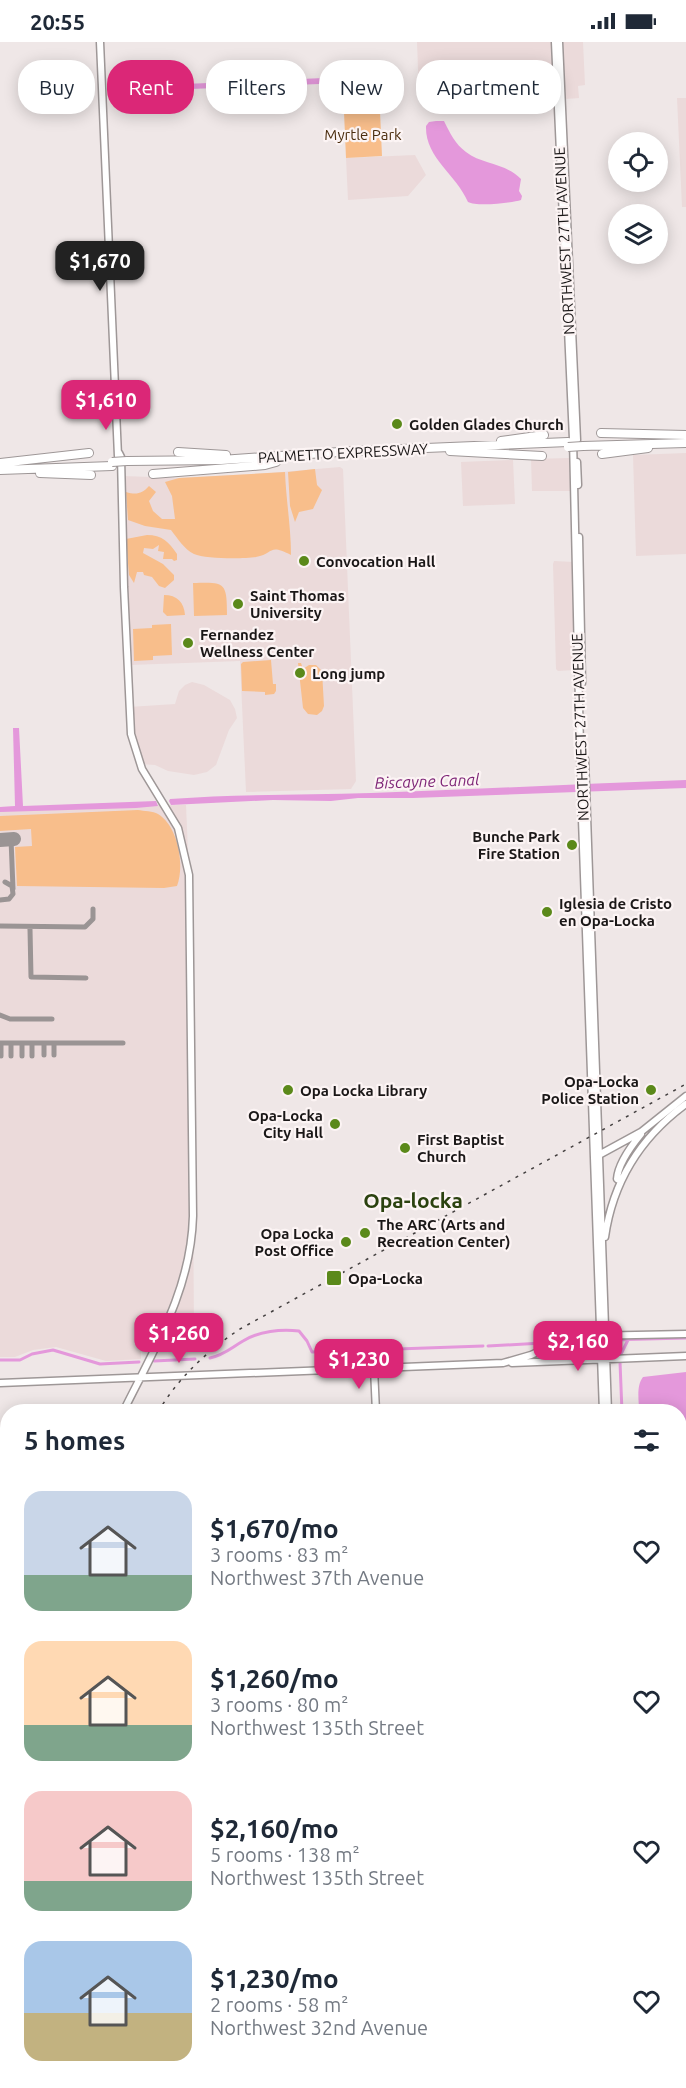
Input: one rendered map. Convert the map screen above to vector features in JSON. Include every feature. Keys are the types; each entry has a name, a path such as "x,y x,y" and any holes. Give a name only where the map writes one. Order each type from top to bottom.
{"highway":[{"path":"601,433 686,436"},
{"path":"430,448 544,435"},
{"name":"PALMETTO EXPRESSWAY","path":"583,444 686,436"},
{"path":"602,454 686,443"},
{"name":"PALMETTO EXPRESSWAY","path":"354,454 430,448 686,443"},
{"name":"PALMETTO EXPRESSWAY","path":"127,464 339,454 450,452 568,444"},
{"path":"178,452 267,458"},
{"path":"450,452 542,456"},
{"path":"0,465 89,453"},
{"name":"PALMETTO EXPRESSWAY","path":"0,465 189,466 276,462 339,454"},
{"path":"153,474 265,465 276,462"},
{"name":"PALMETTO EXPRESSWAY","path":"0,471 112,464"},
{"path":"0,471 90,475"}],"main road":[{"path":"100,42 119,453 122,457 124,576 131,734 142,769 178,828 187,866 185,876 188,1236 182,1274 175,1295 125,1404"},
{"name":"NORTHWEST 27TH AVENUE","path":"557,42 558,60"},
{"name":"NORTHWEST 27TH AVENUE","path":"558,54 558,60"},
{"name":"NORTHWEST 27TH AVENUE","path":"561,103 569,300 573,339 578,588 583,695 583,782"},
{"name":"NORTHWEST 27TH AVENUE","path":"569,300 570,367 575,382 578,673 605,1404"},
{"path":"568,332 573,339"},
{"path":"578,673 583,695"},
{"path":"597,1156 650,1125 686,1096"},
{"path":"602,1252 609,1214 621,1181 644,1142 671,1115 686,1104"},
{"path":"621,1181 617,1179 618,1173 631,1149 650,1125"},
{"name":"NORTHWEST 27TH AVENUE","path":"597,1156 596,1205 599,1214 602,1252 603,1339"},
{"path":"503,1363 571,1339 686,1334"},
{"path":"546,1361 547,1350 571,1339"},
{"path":"0,1383 686,1356"},
{"path":"373,1368 374,1404"}],"shaded area":[{"path":"417,42 553,42 554,60 418,60"},
{"path":"562,42 583,42 585,85 578,86 579,98 566,99 564,97"},
{"path":"319,78 319,84 307,84 307,79"},
{"path":"206,83 206,88 194,89 194,84"},
{"path":"677,98 686,98 686,207 682,207"},
{"path":"444,121 456,142 466,152 508,170 521,179 519,191 522,196 521,200 486,204 468,202 430,147 426,126 429,122"},
{"path":"415,155 426,175 408,196 348,200 346,158"},
{"path":"686,453 686,554 636,556 633,455"},
{"path":"531,459 571,459 572,491 532,491"},
{"path":"513,460 515,504 463,506 461,462"},
{"name":"Saint Thomas University","path":"340,467 343,469 356,781 351,789 246,792 240,661 130,665 123,476 179,478"},
{"path":"554,561 574,562 576,669 574,670 558,671 556,669"},
{"path":"192,682 204,685 230,700 235,709 237,718 229,730 216,765 207,772 194,775 168,771 155,765 140,764 134,746 129,707 175,704 179,691"},
{"path":"13,728 19,728 23,806 156,801 158,806 0,812 0,807 15,806"},
{"path":"686,780 686,788 358,798 331,801 273,800 171,805 169,801 170,799 220,796 371,793"},
{"path":"186,805 191,921 194,1330 141,1330 141,1359 106,1361 56,1347 33,1350 15,1357 0,1357 0,807"},
{"path":"686,1372 686,1404 639,1404 639,1389 643,1377"}],"green space":[{"name":"Myrtle Park","path":"344,114 380,114 382,156 346,158"},
{"path":"315,469 317,485 322,490 313,509 299,512 295,522 290,506 288,472"},
{"path":"285,472 291,555 272,550 262,556 250,558 199,556 181,544 171,530 145,526 128,520 126,492 139,493 149,486 156,492 149,501 153,511 162,519 175,519 172,496 165,482 179,478"},
{"path":"147,535 165,540 177,554 177,560 163,559 164,552 158,551 159,545 153,549 144,548 143,553 163,564 174,575 174,580 165,588 159,586 152,577 144,575 143,572 137,572 134,583 129,575 126,539"},
{"path":"193,583 212,583 222,586 225,590 227,615 194,616"},
{"path":"164,595 173,596 179,600 185,615 167,616 163,612"},
{"path":"171,624 172,655 153,656 153,660 134,661 133,629"},
{"path":"271,660 273,684 276,684 274,694 265,695 265,692 242,691 241,664"},
{"path":"298,663 301,663 303,669 309,665 316,665 322,671 324,706 317,715 308,714 303,708"},
{"path":"138,810 158,814 171,827 180,857 177,886 164,888 17,886 15,847 32,846 31,829 0,831 0,816"}],"waterway":[{"path":"210,1358 256,1335 285,1330 299,1331 312,1352 483,1346"},
{"path":"606,1340 686,1338"},
{"path":"621,1354 628,1340"},
{"path":"583,1341 599,1341"},
{"path":"488,1346 542,1343"},
{"path":"0,1360 20,1360 32,1354 53,1350 100,1364 139,1362"},
{"path":"154,1361 195,1359"},
{"path":"620,1362 622,1404"}],"taxiway":[{"path":"11,839 13,889"},
{"path":"0,900 9,899 13,894 12,886 5,882"},
{"path":"0,926 85,927 93,919 93,909"},
{"path":"29,927 31,977 86,978"},
{"path":"0,1015 10,1019 52,1019"},
{"path":"0,1043 123,1043"},
{"path":"1,1043 1,1056"},
{"path":"11,1043 11,1056"},
{"path":"22,1043 22,1056"},
{"path":"32,1043 32,1056"},
{"path":"44,1043 44,1055"},
{"path":"54,1043 54,1055"}],"runway":[{"path":"0,840 14,839"}],"railway":[{"path":"163,1404 194,1366 240,1329 686,1084"}],"place":[{"name":"Golden Glades Church","path":"397,424"},
{"name":"Convocation Hall","path":"304,561"},
{"name":"Saint Thomas University","path":"238,604"},
{"name":"Fernandez Wellness Center","path":"188,643"},
{"name":"Long jump","path":"300,673"},
{"name":"Bunche Park Fire Station","path":"572,845"},
{"name":"Iglesia de Cristo en Opa-Locka","path":"547,912"},
{"name":"Opa Locka Library","path":"288,1090"},
{"name":"Opa-Locka Police Station","path":"651,1090"},
{"name":"Opa-Locka City Hall","path":"335,1124"},
{"name":"First Baptist Church","path":"405,1148"},
{"name":"The ARC (Arts and Recreation Center)","path":"365,1233"},
{"name":"Opa Locka Post Office","path":"346,1242"},
{"name":"Opa-Locka","path":"334,1278"}],"district":[{"name":"Opa-locka","path":"413,1200"}],"water label":[{"name":"Biscayne Canal","path":"427,781"}]}
